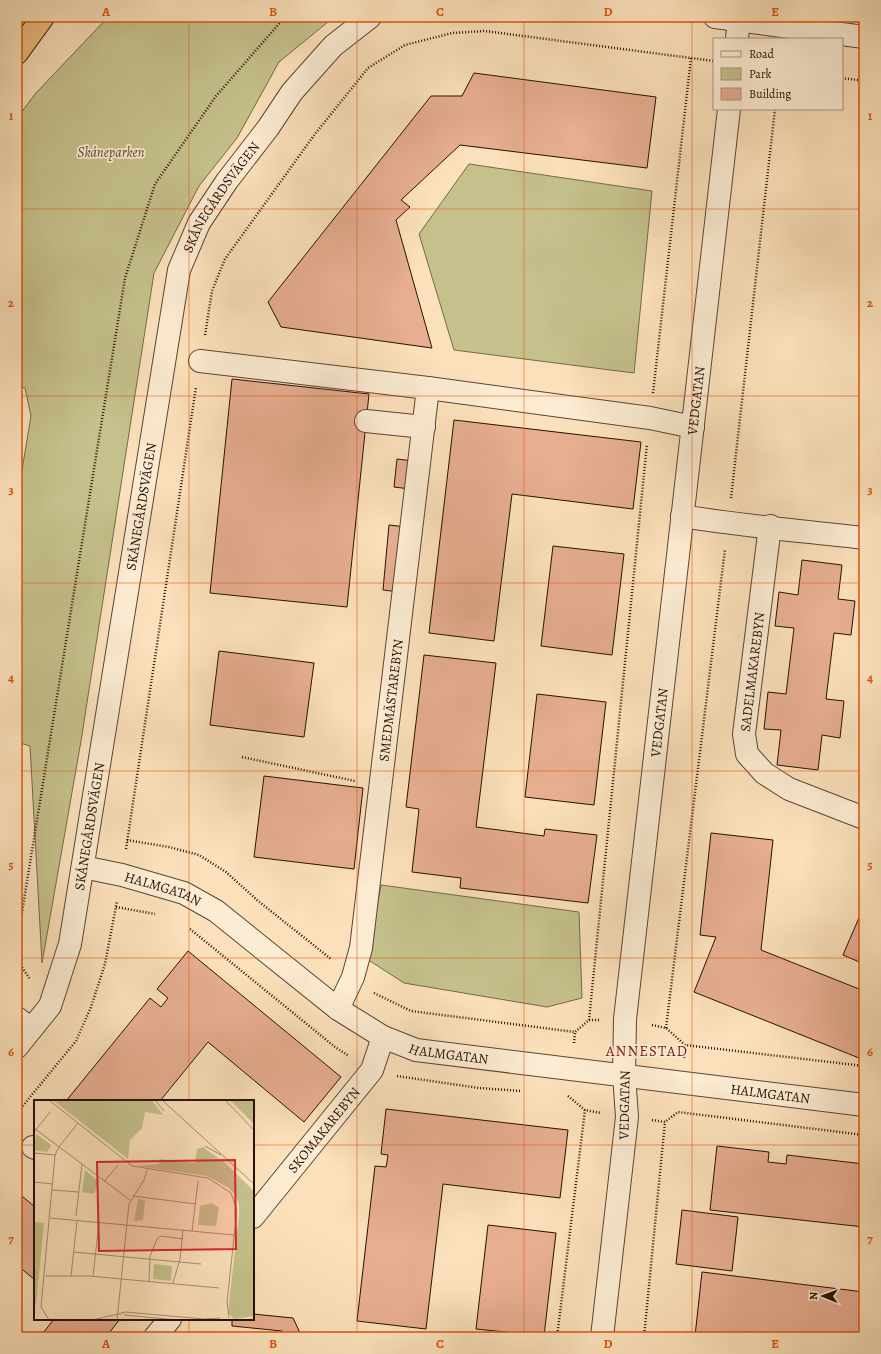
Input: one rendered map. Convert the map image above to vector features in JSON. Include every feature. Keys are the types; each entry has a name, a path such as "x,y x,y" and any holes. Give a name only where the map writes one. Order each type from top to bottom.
{"highway":[{"path":"17,31 31,17"},
{"path":"17,53 43,17"}],"street":[{"name":"SKÅNEGÅRDSVÄGEN","path":"17,1047 25,1021 50,1006 70,944 179,270 199,222 227,181 268,128 292,92 333,46 370,17"},
{"path":"715,17 738,30 864,36"},
{"name":"VEDGATAN","path":"602,1337 626,1117 624,1074 625,1019 729,110"},
{"path":"200,361 428,388 650,418 693,427"},
{"name":"SMEDMÄSTAREBYN","path":"338,1009 353,977 361,948 428,388"},
{"path":"366,421 424,427"},
{"path":"682,516 728,524 770,526 864,538"},
{"name":"SADELMAKAREBYN","path":"770,526 744,734 747,754 764,773 789,789 864,818"},
{"name":"HALMGATAN","path":"83,867 122,875 184,893 216,911 338,1009 383,1037 416,1050 570,1069 624,1074 864,1105"},
{"name":"SKOMAKAREBYN","path":"254,1216 372,1070 383,1037"},
{"path":"155,1337 169,1320"}],"path":[{"path":"17,943 125,278 155,184 216,96 284,17"},
{"path":"17,1113 76,1041 91,1007 105,964 122,875 200,361 212,291 225,258 315,134 368,68 405,46 452,33 485,31 713,61"},
{"path":"589,1020 650,418 691,58"},
{"path":"843,78 864,81"},
{"path":"666,1028 728,524 775,110"},
{"path":"242,757 380,786"},
{"path":"127,840 169,847 199,855 226,872 257,900 353,977 379,996 411,1011 575,1032 589,1020 625,1019 666,1028 685,1045 864,1066"},
{"path":"557,1337 585,1110"},
{"path":"644,1337 664,1122"}],"green space":[{"name":"Skåneparken","path":"108,17 334,17 279,62 237,138 199,186 154,273 81,741 42,963 30,746 17,742 17,500 31,416 25,388 17,387 17,118 36,93"},
{"path":"469,164 652,191 634,373 454,350 419,234"},
{"path":"381,885 579,912 582,998 547,1007 404,983 367,959"}],"building":[{"path":"474,73 656,97 647,168 460,145 401,200 410,207 396,220 432,348 281,327 268,302 431,96 462,96"},
{"path":"232,379 369,394 347,607 210,593"},
{"path":"454,420 641,442 633,509 512,494 494,641 429,633"},
{"path":"397,459 413,461 410,489 394,487"},
{"path":"389,525 406,527 399,592 383,590"},
{"path":"553,546 624,554 612,655 541,646"},
{"path":"802,560 842,565 838,599 855,601 851,635 834,633 826,699 844,701 840,738 822,735 818,770 777,765 781,730 764,729 768,692 786,694 794,628 775,626 779,592 798,595"},
{"path":"219,651 314,663 304,737 210,725"},
{"path":"424,655 496,663 476,827 544,836 545,829 597,835 588,903 460,888 461,878 412,872 419,809 406,807"},
{"path":"537,694 606,702 594,805 525,797"},
{"path":"264,776 363,788 354,869 254,857"},
{"path":"711,833 773,840 761,950 864,991 864,1060 694,992 716,937 700,935"},
{"path":"864,906 864,964 843,955"},
{"path":"188,951 341,1077 304,1122 208,1042 161,1100 67,1100 150,998 161,1007 168,998 157,989"},
{"path":"386,1109 568,1130 560,1198 443,1184 426,1329 357,1321 375,1166 386,1167 388,1155 381,1154"},
{"path":"717,1146 769,1152 768,1162 786,1164 787,1155 864,1164 864,1227 710,1210"},
{"path":"17,1192 34,1206 34,1279 17,1265"},
{"path":"682,1210 738,1217 732,1271 676,1264"},
{"path":"488,1225 556,1233 544,1336 476,1329"},
{"path":"702,1272 864,1292 864,1337 765,1337 765,1334 748,1332 747,1337 695,1336"},
{"path":"254,1314 293,1318 302,1337 285,1337 282,1331 232,1326 232,1320 254,1320"},
{"path":"53,1320 119,1320 106,1337 40,1337"}],"district":[{"name":"ANNESTAD","path":"647,1051"}]}
